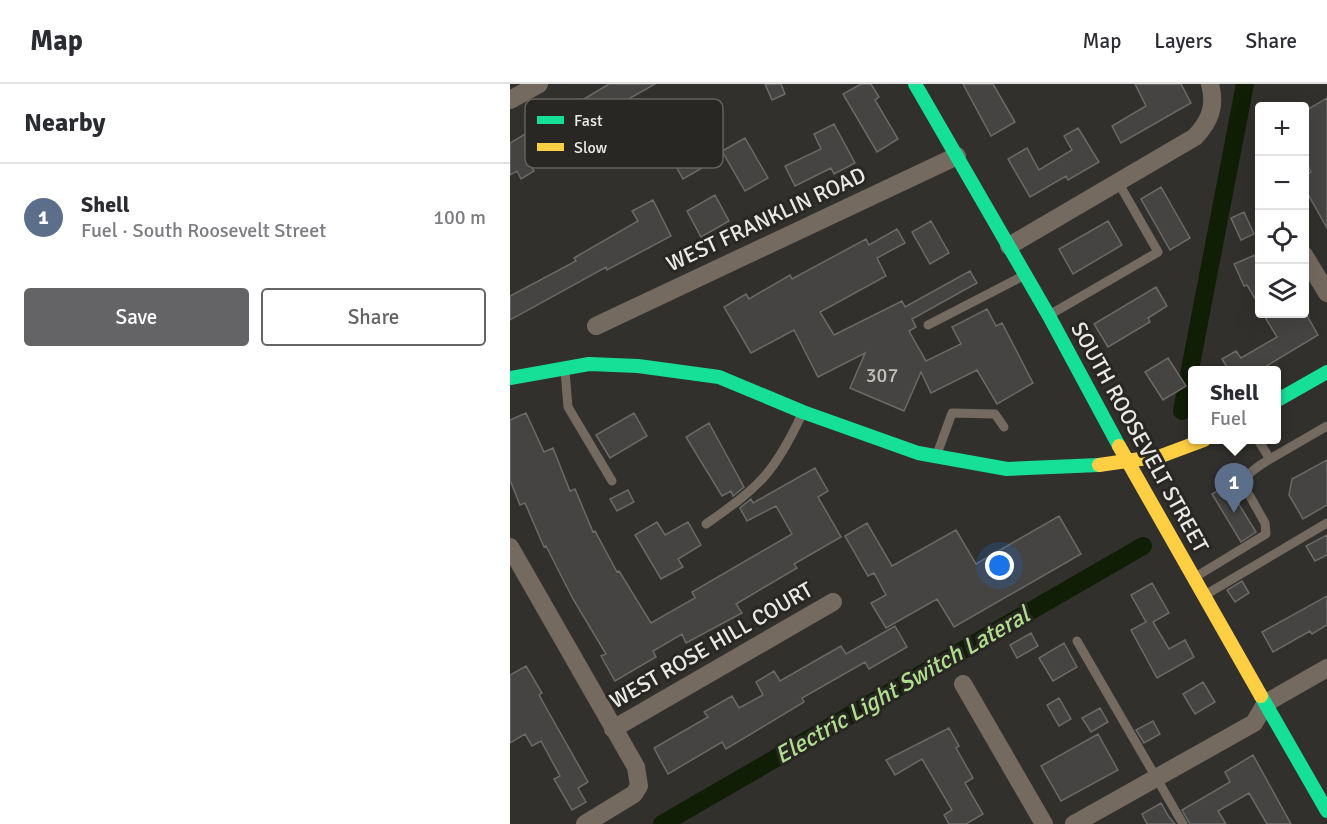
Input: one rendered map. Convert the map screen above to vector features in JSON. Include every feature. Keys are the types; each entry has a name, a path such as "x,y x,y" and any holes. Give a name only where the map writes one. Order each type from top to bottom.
{"street":[{"path":"510,100 539,84"},
{"name":"SOUTH ROOSEVELT STREET","path":"915,84 1049,316 1327,811"},
{"path":"1009,246 1195,137 1206,125 1212,110 1213,95 1210,84"},
{"name":"WEST FRANKLIN ROAD","path":"596,326 957,156"},
{"path":"1309,262 1327,293"},
{"path":"510,378 589,364 639,366 718,377 803,412 918,453 1007,468 1099,465 1161,456 1192,444"},
{"path":"1281,398 1327,372"},
{"path":"510,547 636,767 639,786 634,794 585,824"},
{"name":"WEST ROSE HILL COURT","path":"613,729 833,602"},
{"path":"1074,824 1254,723 1266,703 1327,668"},
{"path":"963,684 1044,824"}],"lane":[{"path":"1049,316 1158,252 1118,182"},
{"path":"928,325 1025,275"},
{"path":"564,368 568,407 612,481"},
{"path":"706,524 749,494 772,470 803,412"},
{"path":"937,457 952,413 995,414 1004,427"},
{"path":"1195,578 1266,534 1265,523 1243,484 1246,478 1259,466 1327,426"},
{"path":"1261,444 1270,459"},
{"path":"1204,595 1327,524"},
{"path":"1077,641 1183,824"}],"building":[{"path":"609,84 655,84 628,99 584,99"},
{"path":"765,84 781,84 785,94 772,100"},
{"path":"861,84 871,84 879,97 875,100 898,139 877,152 843,94"},
{"path":"963,84 993,84 1015,122 991,136"},
{"path":"1135,84 1181,84 1191,103 1121,143 1112,126 1146,106"},
{"path":"1327,98 1327,228 1309,196 1309,173 1311,172 1309,168 1309,109"},
{"path":"834,124 855,163 834,174 831,168 795,186 785,166 821,149 814,134"},
{"path":"1078,128 1099,162 1068,180 1066,176 1030,197 1008,159 1027,148 1039,170 1072,150 1064,136"},
{"path":"525,134 525,168 532,168 534,171 521,179 517,171 510,175 510,143"},
{"path":"745,138 768,178 745,191 723,150"},
{"path":"677,168 702,168 683,179"},
{"path":"1161,187 1190,238 1170,250 1141,199"},
{"path":"715,195 729,221 701,237 687,211"},
{"path":"653,200 671,236 607,270 606,267 510,320 510,296 576,261 574,258 638,221 632,211"},
{"path":"1244,212 1254,234 1241,240 1231,218"},
{"path":"931,221 949,253 930,264 912,232"},
{"path":"1108,221 1122,245 1073,274 1059,249"},
{"path":"897,229 905,243 877,258 886,276 820,312 834,335 902,301 905,307 970,271 977,283 912,319 916,327 909,331 926,361 961,344 952,327 987,309 996,326 1002,323 1033,383 997,404 977,370 931,393 921,372 904,411 850,388 865,353 818,377 794,330 751,353 724,307 746,294 749,299 790,275 792,279 866,239 869,245"},
{"path":"1255,255 1255,299 1247,285 1244,286 1234,264"},
{"path":"1156,287 1167,306 1148,318 1150,322 1108,347 1094,324"},
{"path":"1265,318 1308,318 1318,335 1267,366 1226,366 1222,359 1236,351 1241,358 1277,337"},
{"path":"1168,358 1186,386 1163,400 1145,372"},
{"path":"526,413 544,452 553,448 570,491 575,489 593,532 595,531 617,572 619,571 651,623 695,598 692,592 792,534 776,506 747,521 740,508 751,499 753,503 815,468 828,491 818,497 841,537 794,564 797,568 736,604 742,613 686,643 682,634 653,651 656,657 615,681 601,656 606,654 573,599 546,546 544,547 525,503 520,505 510,480 510,420"},
{"path":"634,413 647,436 610,458 596,435"},
{"path":"709,423 744,487 733,496 731,491 722,496 686,437"},
{"path":"1327,460 1327,505 1303,519 1289,495 1292,479"},
{"path":"1227,485 1256,532 1241,542 1212,494"},
{"path":"628,490 634,502 617,511 610,499"},
{"path":"1059,516 1081,554 954,627 937,599 886,628 871,603 886,595 874,573 868,576 845,536 867,523 892,566 956,530 976,564"},
{"path":"657,522 665,535 688,522 701,545 678,559 683,567 661,579 635,535"},
{"path":"1327,535 1327,555 1315,561 1306,546"},
{"path":"1242,581 1249,593 1235,602 1227,590"},
{"path":"1152,583 1169,613 1153,622 1169,649 1185,640 1194,657 1157,678 1131,630 1146,622 1131,595"},
{"path":"1327,596 1327,625 1312,634 1310,631 1273,652 1262,632"},
{"path":"895,626 907,647 869,669 865,662 802,698 804,702 726,749 722,742 668,774 654,748 708,717 704,712 732,696 739,708 763,695 756,682 774,671 780,681 841,646 846,654"},
{"path":"1031,633 1038,646 1017,658 1010,645"},
{"path":"1064,643 1077,667 1053,681 1039,658"},
{"path":"526,666 542,693 539,695 588,782 578,788 586,802 572,810 554,779 560,776 541,741 532,746 525,734 510,743 510,675"},
{"path":"1203,682 1215,702 1195,714 1183,694"},
{"path":"1059,698 1071,719 1059,726 1047,705"},
{"path":"1100,708 1108,722 1091,732 1082,718"},
{"path":"1153,721 1160,734 1144,743 1136,730"},
{"path":"949,728 959,746 956,748 973,778 965,783 983,814 966,824 949,824 944,815 952,810 922,759 895,775 886,760"},
{"path":"1098,734 1118,770 1061,801 1041,766"},
{"path":"1253,755 1291,824 1267,824 1249,793 1218,811 1226,824 1190,824 1182,810 1230,782 1225,772"},
{"path":"1161,803 1175,824 1147,824 1142,814"}],"waterway":[{"name":"Electric Light Switch Lateral","path":"1191,366 1245,84"},
{"name":"Electric Light Switch Lateral","path":"1182,411 1188,380"},
{"name":"Electric Light Switch Lateral","path":"662,824 1143,546"}],"traffic: fast":[{"path":"915,84 1049,316 1119,446"},
{"path":"510,378 589,364 638,366 719,377 803,412 918,453 1007,469 1099,465"},
{"path":"1281,398 1327,372"},
{"path":"1261,696 1327,811"}],"traffic: slow":[{"path":"1099,465 1161,456 1193,444"},
{"path":"1119,446 1261,696"}],"place":[{"name":"Shell","path":"1234,513"}]}
